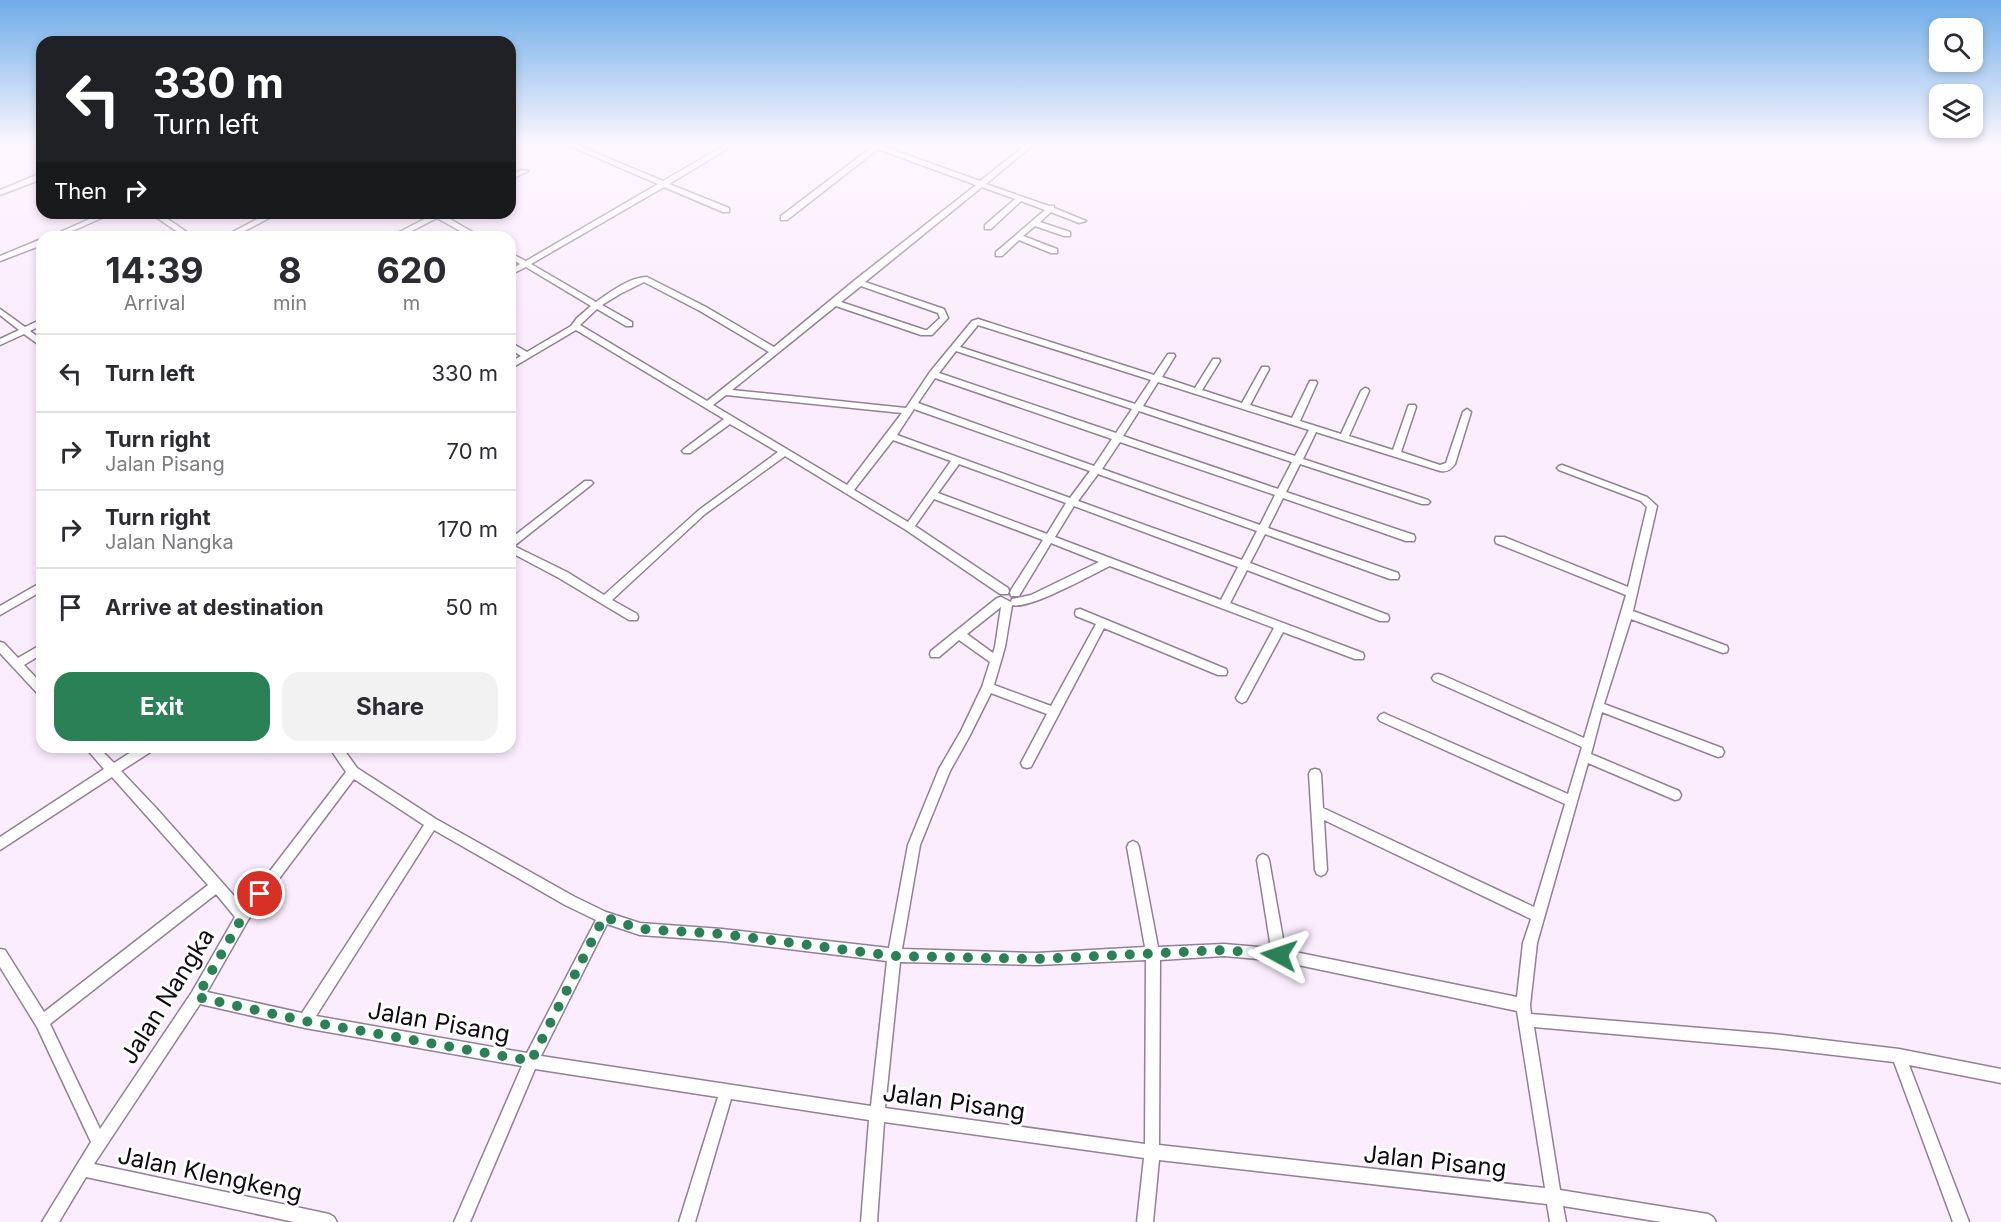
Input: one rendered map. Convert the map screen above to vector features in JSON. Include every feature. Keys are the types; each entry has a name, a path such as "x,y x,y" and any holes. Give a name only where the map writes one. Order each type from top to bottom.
{"street":[{"path":"516,270 638,200"},
{"path":"703,200 726,210"},
{"path":"784,218 806,200"},
{"path":"706,406 960,200"},
{"path":"988,227 1019,200"},
{"path":"1027,200 1082,221"},
{"path":"999,254 1051,208"},
{"path":"67,231 95,219"},
{"path":"163,219 181,231"},
{"path":"239,231 263,219"},
{"path":"405,231 428,219"},
{"path":"446,219 467,231"},
{"path":"1035,223 1067,234"},
{"path":"1018,237 1054,251"},
{"path":"0,259 36,244"},
{"path":"516,258 629,324"},
{"path":"516,362 576,327 578,321 599,305 644,279 703,309 774,351"},
{"path":"834,302 924,333 929,333 944,318 941,311 858,282"},
{"path":"0,311 36,339"},
{"path":"848,491 891,436 933,374 973,325 978,322 1440,468 1447,468 1450,464 1467,412"},
{"path":"0,342 36,325"},
{"path":"576,327 909,527 1009,598 1033,598 1108,562"},
{"path":"955,348 1425,502"},
{"path":"516,349 527,356"},
{"path":"935,654 1009,598 1072,502 1097,470 1171,356"},
{"path":"1198,390 1216,361"},
{"path":"1245,406 1265,369"},
{"path":"933,374 1410,538"},
{"path":"1295,421 1313,382"},
{"path":"1344,437 1365,391"},
{"path":"724,392 910,408 1097,470 1394,576"},
{"path":"1396,454 1412,407"},
{"path":"687,451 729,420"},
{"path":"1224,605 1314,428"},
{"path":"891,436 1384,618"},
{"path":"604,600 702,512 783,453"},
{"path":"909,527 956,461"},
{"path":"1558,1222 1523,1005 1530,943 1598,706 1628,613 1630,593 1652,506 1651,503 1562,468"},
{"path":"516,541 588,483"},
{"path":"931,494 1359,656"},
{"path":"1500,540 1630,593"},
{"path":"516,549 633,617"},
{"path":"0,611 36,590"},
{"path":"869,1222 877,1114 894,956 914,845 945,769 988,687 996,661 1009,598"},
{"path":"1080,613 1222,672"},
{"path":"1628,613 1723,649"},
{"path":"1027,763 1102,622"},
{"path":"1242,698 1281,626"},
{"path":"960,635 996,661"},
{"path":"0,646 36,686"},
{"path":"17,664 36,652"},
{"path":"1438,678 1675,795"},
{"path":"988,687 1054,712"},
{"path":"1598,706 1718,752"},
{"path":"1384,718 1571,801"},
{"path":"96,753 243,916"},
{"path":"0,844 139,753"},
{"path":"339,753 353,772 432,823 521,875 604,917 640,929 722,934 894,956 1037,959 1224,950 1279,955 1523,1005"},
{"name":"Jalan Nangka","path":"50,1222 82,1169 197,997 243,916 353,772"},
{"path":"1315,774 1321,870"},
{"path":"1317,811 1537,915"},
{"path":"305,1021 432,823"},
{"path":"1133,847 1153,955 1152,1152 1145,1222"},
{"path":"1263,860 1279,955"},
{"path":"42,1022 216,886"},
{"path":"462,1222 531,1061 604,917"},
{"path":"0,955 42,1022 99,1143"},
{"name":"Jalan Pisang","path":"197,997 305,1021 531,1061 877,1114 1152,1152 1555,1197 1708,1222"},
{"path":"1526,1020 1773,1041 1899,1056 2001,1076"},
{"path":"1899,1056 1960,1222"},
{"path":"687,1222 727,1090"},
{"name":"Jalan Klengkeng","path":"82,1169 329,1222"}],"route":[{"path":"260,894 243,916 197,997 305,1021 531,1061 604,917 640,929 722,934 894,956 1037,959 1224,950 1279,955"}]}
